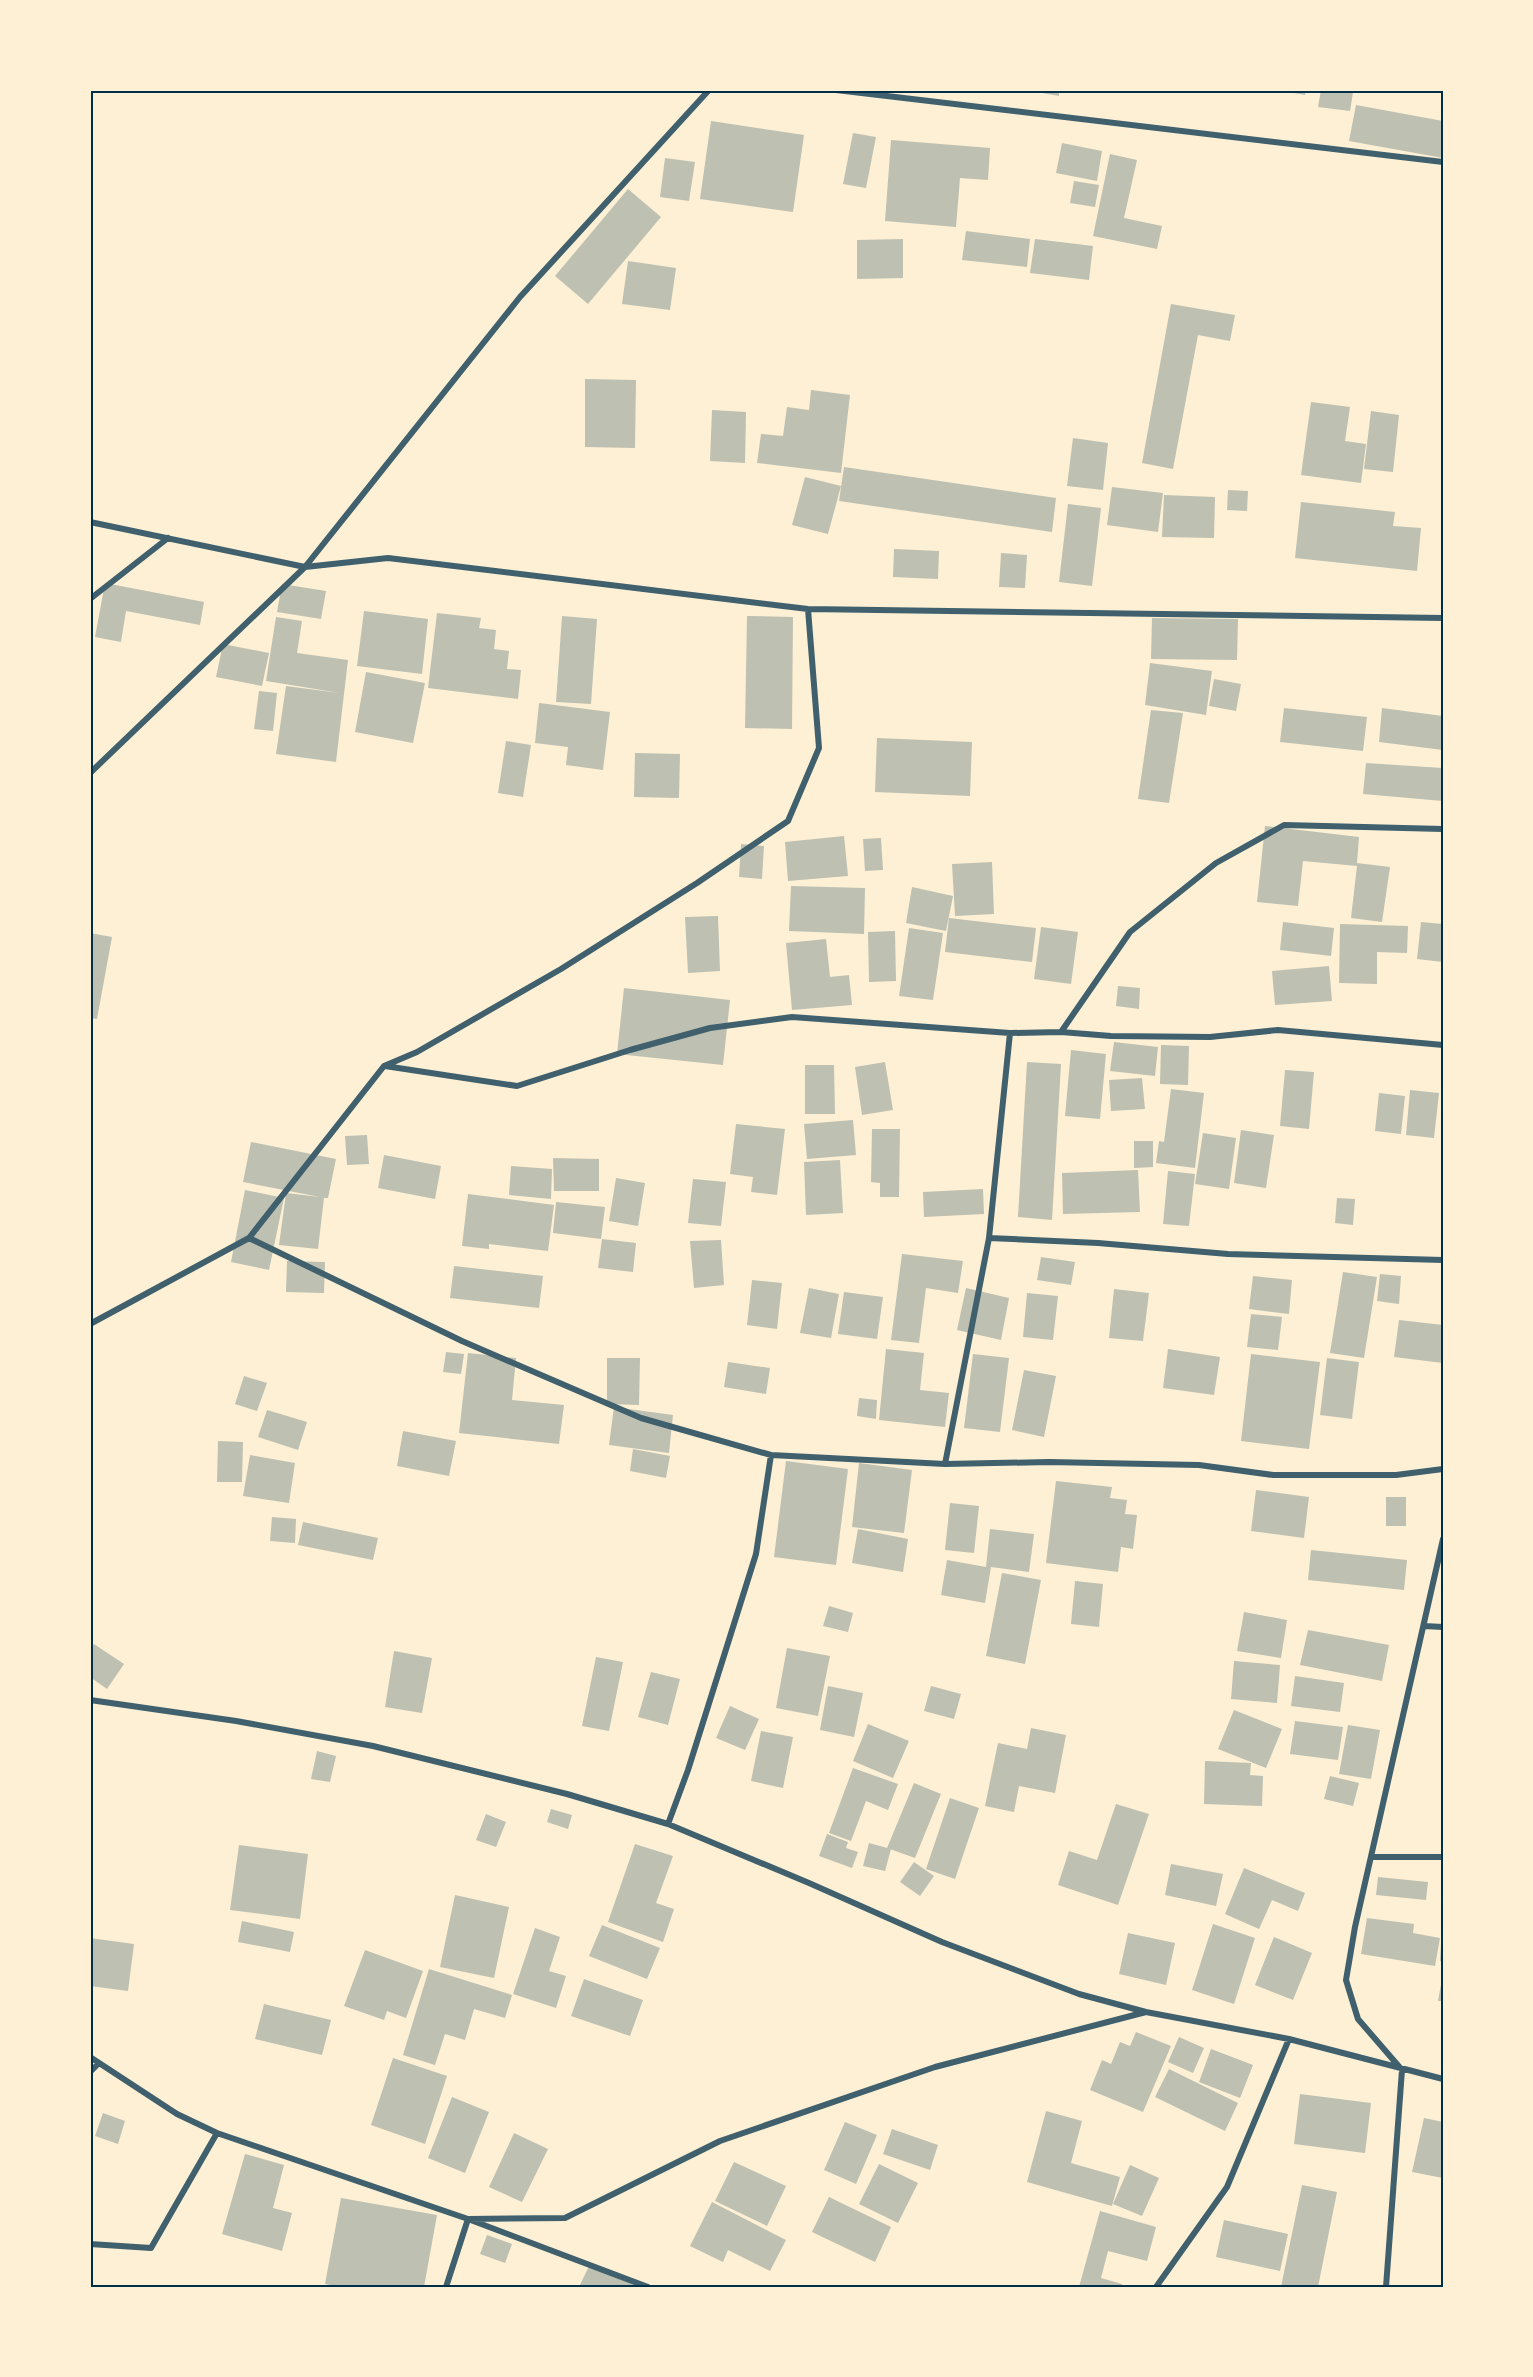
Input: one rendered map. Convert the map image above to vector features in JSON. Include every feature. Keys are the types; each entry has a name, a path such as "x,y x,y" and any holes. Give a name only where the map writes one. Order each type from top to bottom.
{"street":[{"path":"90,772 305,567 520,297 709,90"},
{"path":"836,90 1443,162"},
{"path":"90,522 305,567 388,558 808,609 1443,618"},
{"path":"90,599 168,538"},
{"path":"90,1324 249,1238 384,1066 417,1052 561,969 697,883 788,821 819,748 808,609"},
{"path":"1060,1032 1130,932 1216,863 1284,825 1443,829"},
{"path":"384,1066 517,1086 630,1050 710,1028 792,1017 1010,1033 1060,1032 1110,1036 1210,1037 1278,1030 1443,1045"},
{"path":"945,1464 989,1238 1010,1033"},
{"path":"249,1238 462,1341 641,1418 771,1455 945,1464 1049,1462 1199,1465 1284,1475 1396,1475 1443,1469"},
{"path":"989,1238 1098,1243 1227,1254 1443,1260"},
{"path":"668,1824 688,1770 756,1554 771,1455"},
{"path":"1386,2287 1402,2070 1358,2019 1346,1980 1355,1927 1443,1539"},
{"path":"1424,1626 1443,1627"},
{"path":"90,1700 236,1721 373,1746 567,1794 668,1824 809,1882 942,1942 1079,1994 1146,2012 1289,2039 1443,2079"},
{"path":"1372,1857 1443,1857"},
{"path":"468,2219 565,2218 720,2141 935,2067 1146,2012"},
{"path":"1156,2287 1227,2187 1289,2039"},
{"path":"90,2056 177,2114 217,2133 468,2219 648,2287"},
{"path":"90,2072 99,2064"},
{"path":"90,2244 151,2248 217,2133"},
{"path":"446,2287 468,2219"}],"building":[{"path":"1025,90 1059,90 1059,96"},
{"path":"1278,90 1306,90 1305,95"},
{"path":"1321,90 1353,92 1350,111 1318,107"},
{"path":"1356,105 1443,121 1443,158 1349,141"},
{"path":"711,121 804,135 793,212 700,199"},
{"path":"853,133 876,137 866,188 843,184"},
{"path":"891,140 990,148 988,180 960,178 956,227 885,221"},
{"path":"1062,143 1102,151 1097,181 1056,173"},
{"path":"1110,154 1137,160 1124,218 1162,226 1157,249 1093,236"},
{"path":"665,158 695,162 689,201 660,197"},
{"path":"1074,181 1099,185 1095,207 1070,203"},
{"path":"628,189 661,217 588,304 555,276"},
{"path":"966,231 1030,239 1027,267 962,260"},
{"path":"903,239 903,278 857,279 857,240"},
{"path":"1035,239 1093,246 1089,280 1030,273"},
{"path":"628,261 676,268 670,310 622,304"},
{"path":"1171,304 1235,315 1230,341 1198,335 1173,469 1142,463"},
{"path":"585,379 636,380 635,448 585,447"},
{"path":"811,390 850,395 841,473 757,463 761,434 783,436 787,407 809,410"},
{"path":"1311,402 1350,407 1345,441 1366,444 1361,483 1301,475"},
{"path":"712,410 746,412 745,463 710,461"},
{"path":"1371,411 1399,415 1393,472 1364,469"},
{"path":"1073,438 1108,443 1103,490 1067,486"},
{"path":"844,467 1056,498 1052,532 839,501"},
{"path":"805,477 841,486 828,534 792,525"},
{"path":"1112,487 1163,493 1158,532 1107,525"},
{"path":"1228,490 1248,491 1247,511 1227,510"},
{"path":"1164,495 1215,497 1214,538 1162,537"},
{"path":"1301,502 1395,512 1393,526 1421,528 1417,571 1295,558"},
{"path":"1068,504 1101,508 1092,586 1059,582"},
{"path":"894,549 939,551 938,579 893,577"},
{"path":"1001,553 1027,555 1025,588 999,587"},
{"path":"105,583 204,602 200,625 126,611 121,642 95,637"},
{"path":"282,584 326,591 321,619 277,612"},
{"path":"364,611 428,619 422,674 357,666"},
{"path":"437,613 481,618 479,628 496,630 494,649 509,651 507,669 521,670 518,699 428,688"},
{"path":"562,616 597,619 591,704 556,702"},
{"path":"747,616 793,617 792,729 745,728"},
{"path":"276,617 302,621 297,653 348,660 336,762 276,754 286,686 340,693 266,681"},
{"path":"1152,618 1238,619 1237,660 1151,659"},
{"path":"223,644 269,653 262,686 216,677"},
{"path":"1150,663 1212,671 1206,715 1145,705"},
{"path":"366,672 425,683 413,743 355,732"},
{"path":"1214,679 1241,684 1236,711 1209,706"},
{"path":"259,691 277,693 273,731 254,729"},
{"path":"539,703 610,712 603,770 566,765 568,747 535,743"},
{"path":"1284,708 1367,717 1363,751 1280,742"},
{"path":"1382,708 1443,716 1443,750 1379,742"},
{"path":"1151,710 1183,713 1169,803 1138,799"},
{"path":"877,738 972,742 970,796 875,792"},
{"path":"506,741 531,745 523,797 498,793"},
{"path":"635,753 680,754 679,798 634,797"},
{"path":"1366,763 1443,768 1443,801 1363,794"},
{"path":"1265,826 1359,837 1357,863 1390,867 1382,922 1351,918 1357,866 1303,861 1298,906 1257,902"},
{"path":"844,836 848,876 788,881 785,842"},
{"path":"881,838 883,870 865,871 863,839"},
{"path":"741,844 764,846 762,879 739,877"},
{"path":"992,862 994,914 955,916 952,864"},
{"path":"791,886 865,888 864,934 789,931"},
{"path":"912,887 953,896 946,931 906,923"},
{"path":"718,916 720,971 688,973 685,917"},
{"path":"949,918 1036,928 1032,962 945,952"},
{"path":"1283,922 1334,928 1331,956 1280,950"},
{"path":"1421,922 1443,924 1443,962 1417,959"},
{"path":"1340,924 1408,926 1407,953 1377,952 1377,984 1339,983"},
{"path":"1041,927 1078,932 1071,984 1034,979"},
{"path":"909,928 943,933 933,1000 899,996"},
{"path":"895,931 896,981 869,982 868,932"},
{"path":"90,933 112,937 97,1019 90,1018"},
{"path":"826,939 830,977 849,975 852,1005 792,1010 786,943"},
{"path":"1329,966 1332,1001 1275,1005 1272,971"},
{"path":"1118,986 1140,988 1139,1009 1116,1006"},
{"path":"624,988 730,1000 723,1065 617,1054"},
{"path":"1114,1042 1158,1047 1155,1076 1110,1071"},
{"path":"1161,1045 1189,1046 1188,1085 1160,1084"},
{"path":"1071,1050 1106,1054 1100,1119 1065,1116"},
{"path":"885,1062 893,1110 862,1115 855,1067"},
{"path":"1027,1062 1061,1064 1052,1220 1018,1217"},
{"path":"805,1065 834,1065 835,1114 805,1114"},
{"path":"1285,1070 1314,1072 1309,1129 1280,1126"},
{"path":"1142,1078 1145,1109 1111,1111 1109,1080"},
{"path":"1171,1089 1204,1093 1195,1168 1156,1163 1159,1141 1164,1142"},
{"path":"1410,1090 1439,1093 1434,1138 1406,1135"},
{"path":"1379,1093 1405,1096 1401,1134 1375,1131"},
{"path":"853,1120 856,1155 807,1159 804,1124"},
{"path":"736,1124 785,1129 777,1195 751,1192 753,1177 730,1174"},
{"path":"872,1129 900,1129 899,1197 880,1197 880,1183 871,1182"},
{"path":"1241,1130 1274,1135 1266,1188 1234,1183"},
{"path":"1203,1133 1236,1138 1229,1189 1195,1184"},
{"path":"367,1135 369,1164 347,1165 345,1136"},
{"path":"1134,1141 1153,1141 1153,1167 1134,1168"},
{"path":"251,1142 336,1159 328,1198 324,1198 318,1249 279,1245 286,1193 320,1197 243,1182"},
{"path":"384,1155 441,1166 435,1199 378,1188"},
{"path":"553,1158 599,1159 599,1191 554,1191"},
{"path":"840,1160 843,1213 806,1215 804,1162"},
{"path":"511,1166 552,1169 551,1199 509,1195"},
{"path":"1138,1170 1140,1212 1063,1214 1062,1173"},
{"path":"1168,1171 1195,1174 1189,1226 1163,1224"},
{"path":"616,1178 645,1183 638,1226 609,1221"},
{"path":"693,1179 726,1182 721,1226 688,1223"},
{"path":"983,1189 984,1214 924,1217 923,1192"},
{"path":"245,1190 284,1198 269,1270 231,1262"},
{"path":"468,1194 554,1205 548,1251 489,1244 489,1249 462,1246"},
{"path":"1337,1198 1355,1199 1353,1225 1335,1223"},
{"path":"556,1202 605,1207 601,1239 553,1233"},
{"path":"602,1239 636,1243 633,1272 598,1268"},
{"path":"721,1240 724,1285 694,1288 690,1241"},
{"path":"902,1254 963,1261 958,1293 926,1288 919,1343 891,1340"},
{"path":"1041,1257 1075,1262 1071,1285 1037,1280"},
{"path":"287,1261 325,1262 324,1293 286,1292"},
{"path":"454,1266 543,1276 539,1308 450,1298"},
{"path":"1343,1272 1377,1277 1364,1358 1330,1353"},
{"path":"1380,1274 1401,1276 1399,1304 1377,1301"},
{"path":"1253,1276 1292,1280 1289,1314 1249,1309"},
{"path":"752,1280 782,1283 777,1329 747,1325"},
{"path":"809,1288 839,1294 831,1338 800,1333"},
{"path":"966,1288 1009,1298 1001,1340 957,1330"},
{"path":"1114,1289 1149,1293 1143,1341 1109,1338"},
{"path":"844,1292 883,1297 877,1339 838,1334"},
{"path":"1027,1293 1058,1296 1053,1340 1023,1337"},
{"path":"1251,1314 1282,1317 1278,1350 1247,1347"},
{"path":"1399,1320 1443,1325 1443,1363 1394,1357"},
{"path":"886,1349 924,1353 920,1390 949,1393 945,1427 879,1420"},
{"path":"1168,1349 1220,1357 1214,1395 1163,1388"},
{"path":"446,1352 464,1354 461,1374 443,1372"},
{"path":"468,1353 516,1358 512,1400 564,1405 559,1444 459,1433"},
{"path":"973,1354 1009,1358 1000,1432 964,1428"},
{"path":"1251,1354 1320,1362 1309,1449 1241,1441"},
{"path":"607,1358 640,1358 639,1405 607,1404"},
{"path":"1327,1358 1359,1362 1352,1419 1320,1415"},
{"path":"728,1362 770,1368 766,1394 724,1387"},
{"path":"1024,1370 1056,1376 1044,1437 1012,1430"},
{"path":"244,1376 267,1383 257,1411 235,1404"},
{"path":"859,1398 877,1400 876,1419 857,1416"},
{"path":"614,1407 673,1415 669,1453 609,1445"},
{"path":"267,1410 307,1422 298,1450 258,1437"},
{"path":"403,1431 456,1441 449,1476 397,1466"},
{"path":"218,1441 243,1442 242,1482 217,1482"},
{"path":"633,1449 670,1456 666,1478 630,1471"},
{"path":"250,1455 295,1463 289,1503 243,1496"},
{"path":"786,1461 848,1469 836,1565 774,1557"},
{"path":"859,1463 912,1470 904,1533 852,1527"},
{"path":"1056,1481 1112,1487 1110,1498 1127,1500 1125,1514 1137,1515 1133,1549 1121,1547 1118,1572 1046,1563"},
{"path":"1256,1490 1309,1497 1304,1538 1251,1531"},
{"path":"1386,1497 1406,1497 1406,1526 1386,1526"},
{"path":"950,1503 979,1506 974,1553 945,1550"},
{"path":"272,1517 296,1519 295,1543 270,1541"},
{"path":"303,1522 378,1538 373,1560 298,1545"},
{"path":"858,1529 908,1539 903,1572 852,1563"},
{"path":"990,1529 1034,1534 1029,1572 991,1567 985,1603 941,1595 947,1560 986,1567"},
{"path":"1311,1550 1407,1560 1404,1590 1308,1580"},
{"path":"1002,1573 1041,1580 1025,1664 986,1656"},
{"path":"1075,1581 1103,1584 1099,1627 1071,1624"},
{"path":"90,1593 93,1594 91,1608 90,1608"},
{"path":"829,1606 853,1613 848,1632 823,1626"},
{"path":"1244,1612 1287,1620 1281,1658 1237,1651"},
{"path":"1308,1630 1389,1645 1382,1681 1300,1665"},
{"path":"94,1644 124,1664 107,1689 90,1677 90,1650"},
{"path":"787,1648 830,1656 818,1716 776,1708"},
{"path":"394,1651 432,1658 422,1713 385,1707"},
{"path":"596,1657 623,1662 609,1731 582,1726"},
{"path":"1234,1661 1280,1665 1277,1703 1231,1699"},
{"path":"651,1672 680,1679 668,1725 638,1717"},
{"path":"1295,1676 1344,1683 1340,1712 1291,1706"},
{"path":"828,1686 863,1693 854,1737 820,1730"},
{"path":"931,1686 961,1694 954,1719 924,1711"},
{"path":"730,1706 759,1719 745,1750 716,1738"},
{"path":"1234,1710 1282,1729 1266,1768 1218,1749"},
{"path":"1295,1721 1343,1727 1338,1760 1290,1754"},
{"path":"868,1724 909,1741 893,1778 853,1761"},
{"path":"1348,1725 1380,1730 1371,1779 1339,1774"},
{"path":"1031,1728 1066,1735 1055,1793 1019,1786 1014,1812 985,1806 998,1743 1027,1749"},
{"path":"761,1731 793,1737 783,1788 751,1781"},
{"path":"317,1751 336,1756 330,1782 311,1779"},
{"path":"1205,1761 1251,1763 1250,1775 1263,1776 1262,1806 1204,1804"},
{"path":"853,1768 898,1784 888,1810 866,1801 851,1841 829,1833"},
{"path":"1330,1776 1359,1783 1353,1806 1324,1799"},
{"path":"914,1783 941,1794 915,1858 887,1848"},
{"path":"950,1798 979,1808 955,1879 926,1869"},
{"path":"1116,1804 1149,1814 1118,1905 1058,1885 1069,1851 1097,1860"},
{"path":"551,1809 572,1815 568,1829 547,1822"},
{"path":"486,1814 506,1822 496,1847 476,1840"},
{"path":"827,1834 848,1842 846,1848 858,1852 852,1868 819,1856"},
{"path":"869,1843 891,1849 885,1871 863,1866"},
{"path":"635,1844 673,1856 656,1903 674,1909 663,1942 608,1922"},
{"path":"239,1845 308,1854 300,1919 230,1910"},
{"path":"914,1862 934,1876 920,1896 900,1882"},
{"path":"1171,1864 1223,1874 1216,1906 1165,1895"},
{"path":"1244,1868 1305,1893 1298,1911 1272,1900 1259,1929 1225,1914"},
{"path":"1378,1877 1428,1882 1426,1900 1376,1895"},
{"path":"455,1895 509,1907 494,1978 440,1967"},
{"path":"1367,1918 1414,1924 1413,1933 1440,1938 1435,1966 1361,1954"},
{"path":"242,1921 294,1932 290,1952 238,1942"},
{"path":"1213,1924 1255,1938 1234,2004 1192,1990"},
{"path":"602,1925 660,1948 647,1979 589,1956"},
{"path":"535,1928 560,1937 549,1971 566,1976 556,2008 513,1994"},
{"path":"1128,1933 1175,1943 1166,1985 1119,1974"},
{"path":"1274,1937 1312,1953 1293,2000 1255,1985"},
{"path":"90,1938 134,1944 128,1991 90,1986"},
{"path":"1441,1943 1443,1943 1443,1962 1440,1961"},
{"path":"365,1950 423,1971 406,2018 387,2011 384,2020 344,2006"},
{"path":"429,1969 512,1995 505,2018 474,2009 465,2040 445,2034 435,2065 403,2055"},
{"path":"584,1979 643,2000 630,2036 571,2016"},
{"path":"1442,1979 1443,2001 1438,2001"},
{"path":"264,2004 331,2020 322,2055 255,2039"},
{"path":"1136,2032 1171,2046 1143,2112 1090,2090 1102,2060 1111,2064 1120,2042 1130,2046"},
{"path":"1179,2037 1204,2048 1193,2073 1168,2062"},
{"path":"1211,2049 1253,2065 1240,2098 1199,2082"},
{"path":"393,2058 447,2076 425,2144 371,2125"},
{"path":"1169,2069 1238,2103 1225,2131 1155,2097"},
{"path":"1300,2094 1371,2103 1365,2153 1294,2144"},
{"path":"452,2097 489,2112 465,2173 428,2158"},
{"path":"1046,2111 1082,2121 1071,2163 1120,2177 1112,2206 1027,2182"},
{"path":"103,2113 125,2121 118,2144 95,2136"},
{"path":"1424,2118 1443,2122 1443,2178 1412,2172"},
{"path":"845,2122 877,2135 856,2184 824,2170"},
{"path":"892,2129 938,2145 930,2170 883,2154"},
{"path":"514,2133 548,2149 522,2202 489,2187"},
{"path":"245,2154 284,2165 273,2208 292,2213 282,2251 222,2234"},
{"path":"734,2162 786,2186 767,2226 715,2201"},
{"path":"879,2164 918,2183 898,2223 859,2204"},
{"path":"1130,2165 1159,2178 1142,2216 1113,2204"},
{"path":"1302,2185 1337,2192 1318,2287 1281,2287"},
{"path":"829,2197 891,2227 875,2262 812,2232"},
{"path":"341,2198 437,2215 424,2287 340,2287 325,2284"},
{"path":"712,2202 786,2240 770,2271 728,2250 723,2262 690,2246"},
{"path":"1100,2211 1156,2227 1147,2261 1108,2251 1101,2278 1122,2284 1121,2287 1079,2287"},
{"path":"1224,2220 1288,2234 1280,2271 1216,2257"},
{"path":"487,2235 512,2244 505,2263 480,2254"},
{"path":"589,2266 639,2287 579,2287"}]}
